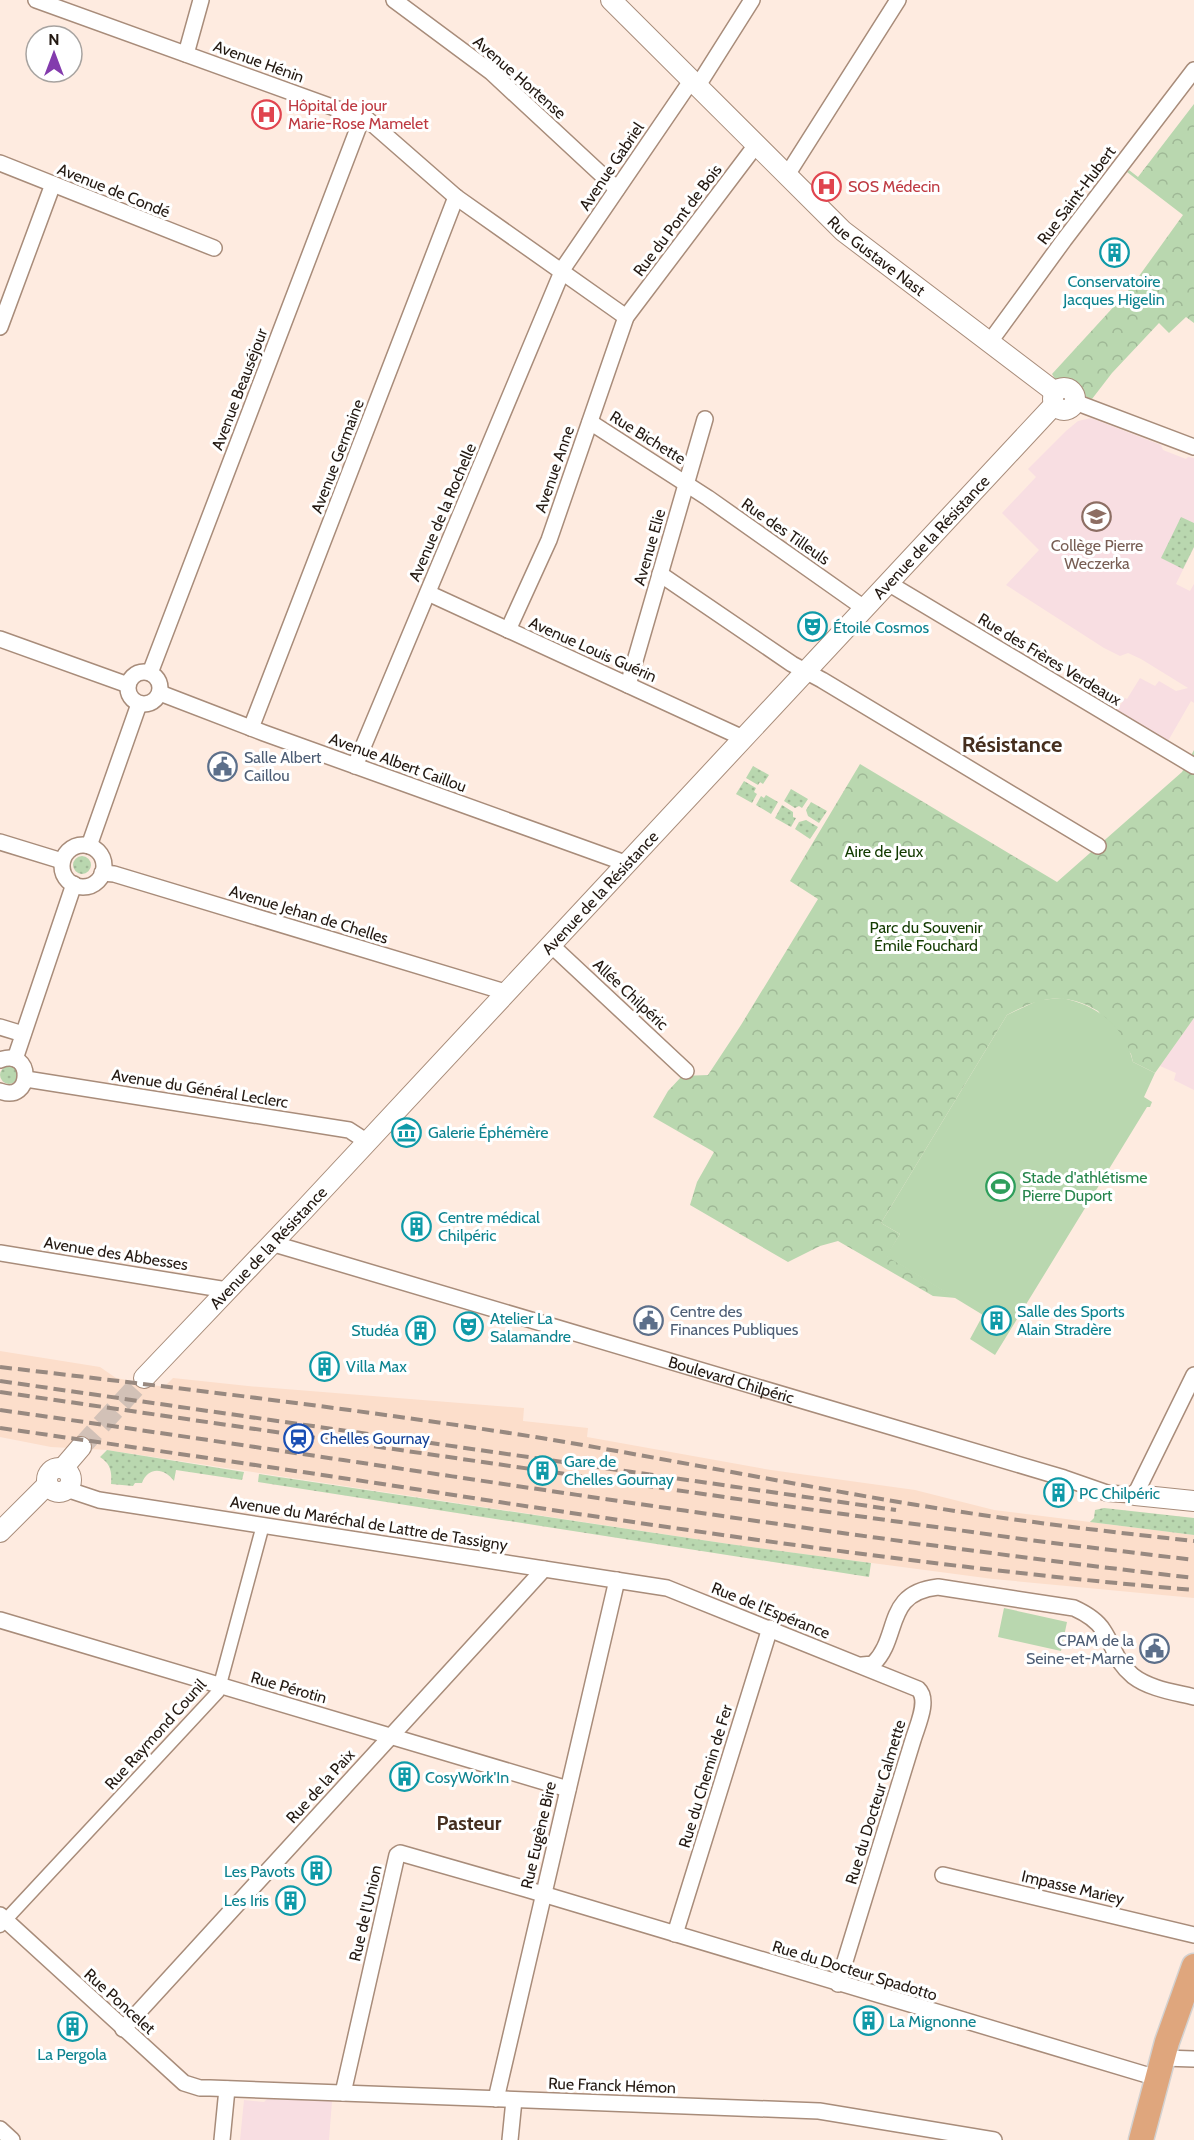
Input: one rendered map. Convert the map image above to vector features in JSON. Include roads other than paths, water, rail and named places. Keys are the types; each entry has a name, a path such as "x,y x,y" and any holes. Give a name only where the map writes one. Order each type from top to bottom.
{"main road":[{"path":"1141,2140 1160,2068 1194,1966"}],"street":[{"name":"Avenue Hénin","path":"36,0 362,118 386,135 456,196 626,317"},
{"path":"186,54 201,0"},
{"name":"Avenue Hortense","path":"394,0 491,72 617,189"},
{"name":"Rue Gustave Nast","path":"611,0 843,231 989,343 1055,398"},
{"name":"Avenue Gabriel","path":"561,272 617,189 752,0"},
{"path":"787,176 898,0"},
{"name":"Rue Saint-Hubert","path":"989,343 1064,240 1194,70"},
{"name":"Avenue Beauséjour","path":"150,673 362,118"},
{"name":"Rue du Pont de Bois","path":"626,317 756,145"},
{"name":"Avenue de Condé","path":"0,163 214,248"},
{"path":"0,327 53,184"},
{"name":"Avenue Germaine","path":"251,728 456,196"},
{"name":"Avenue de la Rochelle","path":"355,766 561,272"},
{"name":"Avenue Anne","path":"508,630 549,540 626,317"},
{"path":"1055,398 1060,409 1067,410 1075,402 1194,447"},
{"name":"Avenue de la Résistance","path":"144,1378 888,583 1055,398"},
{"name":"Avenue Elie","path":"628,685 705,419"},
{"name":"Rue Bichette","path":"590,422 686,483"},
{"name":"Rue des Tilleuls","path":"686,483 864,608"},
{"path":"660,574 805,672 822,680 1098,846"},
{"name":"Rue des Frères Verdeaux","path":"888,583 1194,766"},
{"name":"Avenue Louis Guérin","path":"428,593 742,738"},
{"path":"0,639 128,685"},
{"path":"150,673 159,681 160,693 154,701 145,705 140,704 129,695 128,685 136,674 150,673"},
{"name":"Avenue Albert Caillou","path":"160,693 625,863"},
{"path":"89,846 140,704"},
{"path":"0,842 62,861"},
{"path":"75,846 89,846 95,849 102,859 102,873 94,883 81,886 74,884 64,875 62,861 69,850 75,846"},
{"name":"Avenue Jehan de Chelles","path":"102,873 114,874 505,992"},
{"path":"1,1095 16,1092 26,1079 24,1067 7,1060 23,1034 74,884"},
{"name":"Allée Chilpéric","path":"550,944 687,1071"},
{"path":"0,1027 23,1034"},
{"name":"Avenue du Général Leclerc","path":"26,1079 345,1129 355,1132 366,1141"},
{"name":"Boulevard Chilpéric","path":"271,1242 1064,1478 1107,1493 1194,1501"},
{"name":"Avenue des Abbesses","path":"0,1253 227,1290"},
{"path":"1135,1495 1194,1375"},
{"path":"0,1532 57,1487 48,1473 55,1468 63,1468 81,1447"},
{"name":"Avenue du Maréchal de Lattre de Tassigny","path":"57,1487 99,1500 667,1588"},
{"name":"Rue Raymond Counil","path":"2,1920 218,1692 263,1524"},
{"name":"Rue de la Paix","path":"123,2029 544,1569"},
{"name":"Rue Eugène Bire","path":"496,2099 617,1580"},
{"path":"862,1665 873,1664 879,1658 897,1613 909,1596 924,1588 938,1587 1074,1608 1088,1615 1103,1629 1115,1656 1135,1677 1151,1686 1194,1697"},
{"name":"Rue de l'Espérance","path":"667,1588 862,1665"},
{"name":"Rue Pérotin","path":"0,1620 568,1789"},
{"name":"Rue du Chemin de Fer","path":"675,1934 770,1628"},
{"name":"Rue du Docteur Calmette","path":"838,1984 893,1809 924,1699 921,1692 913,1686 862,1665"},
{"name":"Rue de l'Union","path":"342,2093 398,1853 543,1894"},
{"name":"Impasse Mariey","path":"943,1875 1194,1935"},
{"name":"Rue du Docteur Spadotto","path":"543,1894 838,1984 1160,2068 1194,2059"},
{"name":"Rue Poncelet","path":"2,1920 184,2083 200,2088 227,2089"},
{"path":"222,2140 227,2089"},
{"name":"Rue Franck Hémon","path":"227,2089 819,2111 994,2140"},
{"path":"510,2140 514,2100"},
{"path":"0,2129 12,2140"}],"tunnel":[{"path":"81,1447 144,1378"}],"railway":[{"path":"0,1367 401,1417 583,1445 952,1510 1194,1541"},
{"path":"0,1381 896,1510"},
{"path":"0,1392 793,1507 1194,1560"},
{"path":"0,1410 895,1540 1194,1578"},
{"path":"0,1428 658,1526 925,1562 1194,1590"}],"place":[{"name":"Hôpital de jour Marie-Rose Mamelet","path":"267,114"},
{"name":"SOS Médecin","path":"827,186"},
{"name":"Conservatoire Jacques Higelin","path":"1114,253"},
{"name":"Collège Pierre Weczerka","path":"1097,517"},
{"name":"Étoile Cosmos","path":"812,627"},
{"name":"Salle Albert Caillou","path":"223,766"},
{"name":"Galerie Éphémère","path":"407,1132"},
{"name":"Stade d'athlétisme Pierre Duport","path":"1001,1186"},
{"name":"Centre médical Chilpéric","path":"417,1226"},
{"name":"Centre des Finances Publiques","path":"649,1320"},
{"name":"Salle des Sports Alain Stradère","path":"996,1320"},
{"name":"Atelier La Salamandre","path":"469,1327"},
{"name":"Studéa","path":"420,1330"},
{"name":"Villa Max","path":"325,1366"},
{"name":"Chelles Gournay","path":"299,1438"},
{"name":"Gare de Chelles Gournay","path":"543,1470"},
{"name":"PC Chilpéric","path":"1058,1493"},
{"name":"CPAM de la Seine-et-Marne","path":"1155,1649"},
{"name":"CosyWork'In","path":"404,1777"},
{"name":"Les Pavots","path":"316,1871"},
{"name":"Les Iris","path":"290,1900"},
{"name":"La Mignonne","path":"868,2021"},
{"name":"La Pergola","path":"72,2026"}],"district":[{"name":"Résistance","path":"1012,744"},
{"name":"Pasteur","path":"469,1823"}],"park label":[{"name":"Aire de Jeux","path":"884,851"},
{"name":"Parc du Souvenir Émile Fouchard","path":"926,936"}]}
